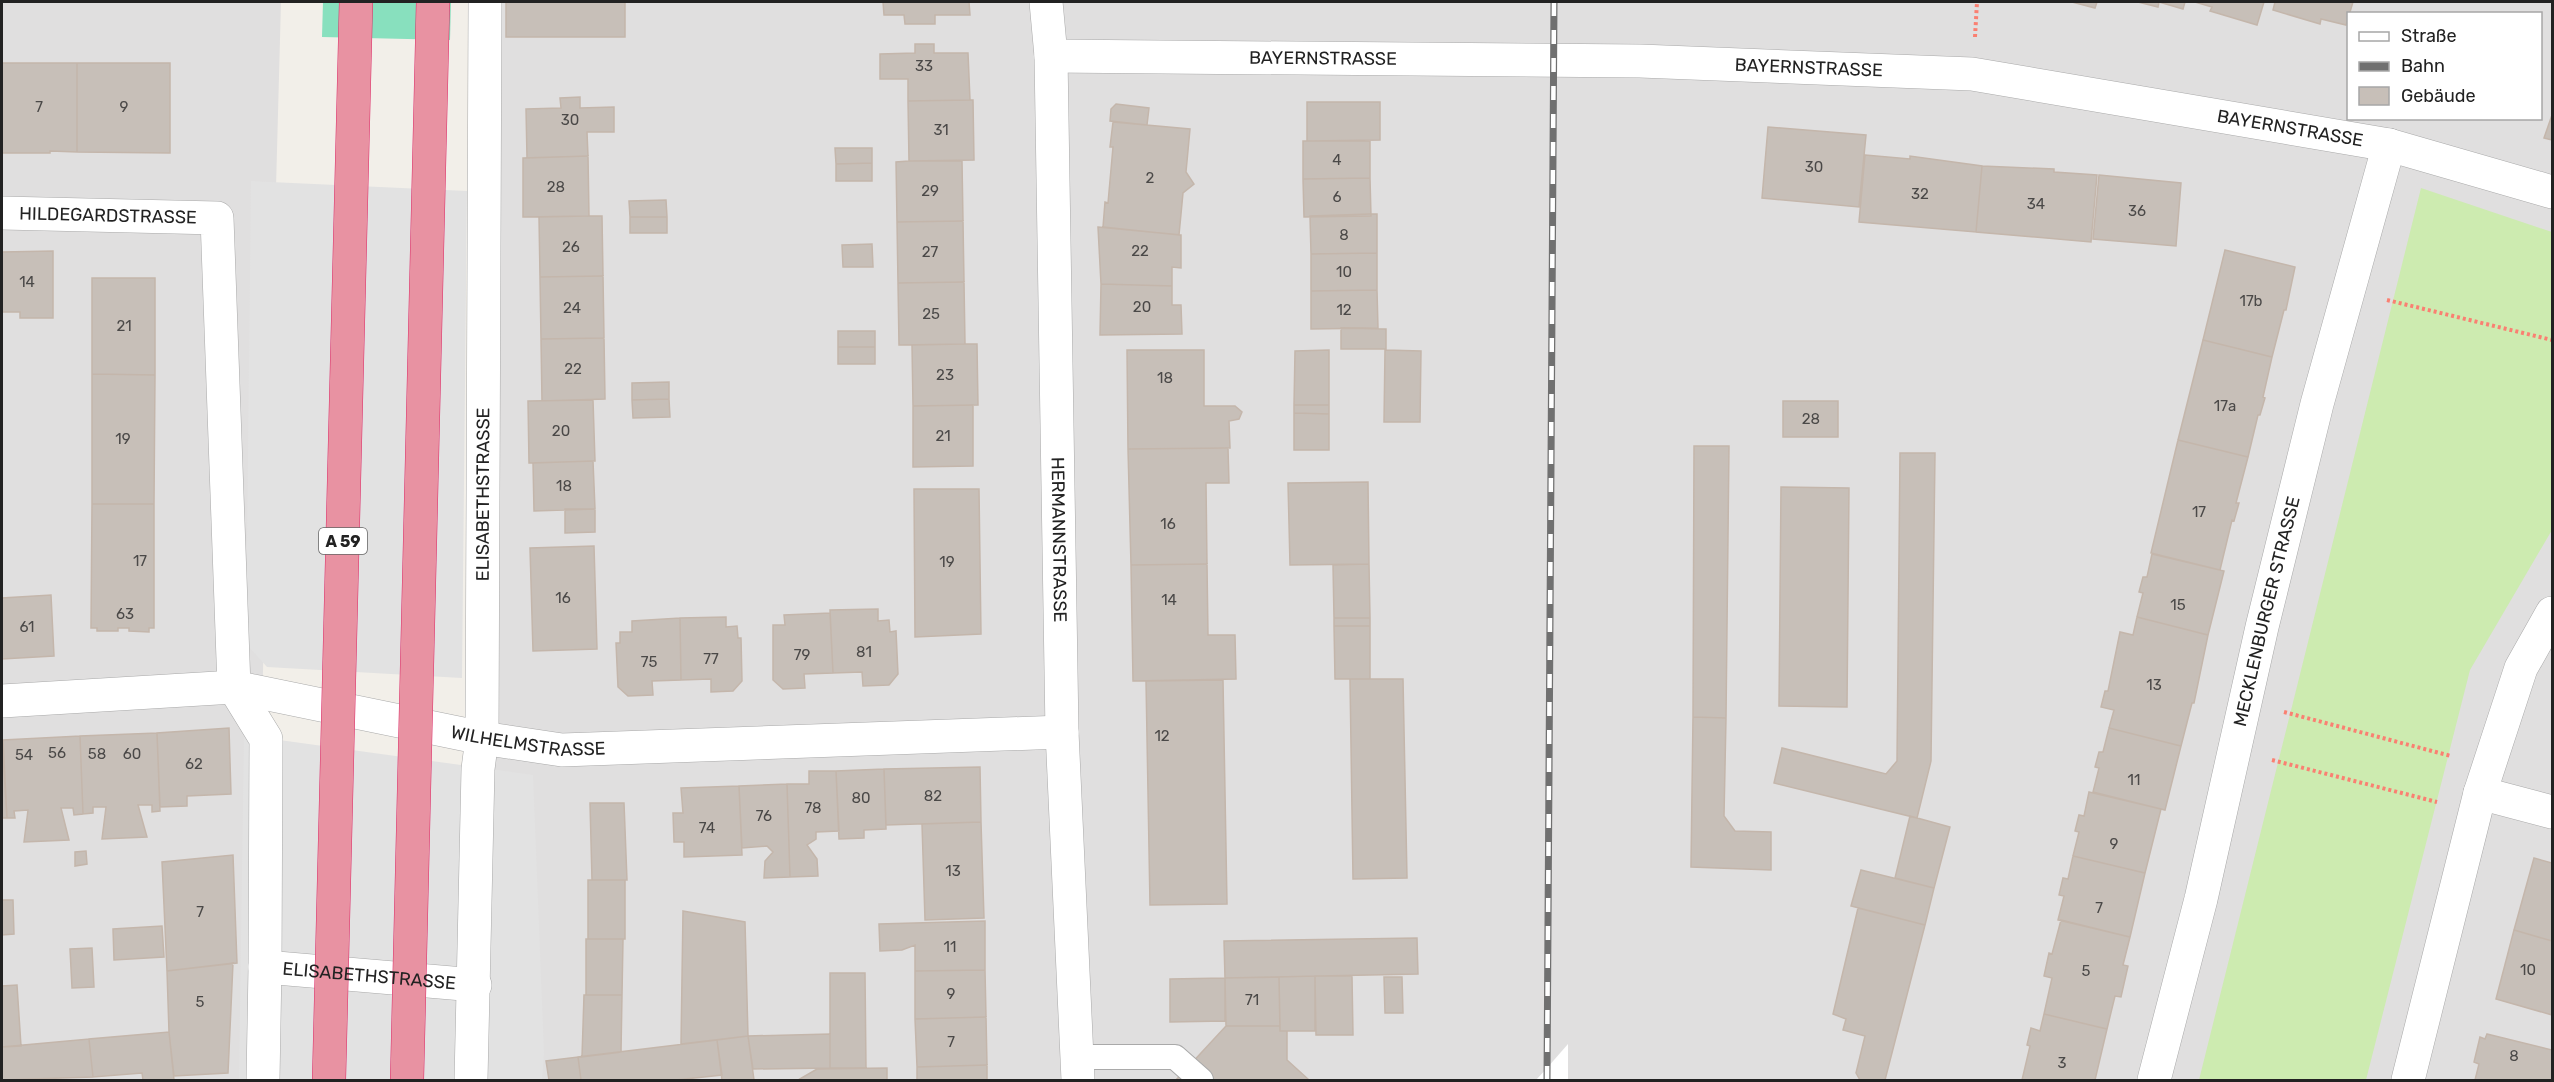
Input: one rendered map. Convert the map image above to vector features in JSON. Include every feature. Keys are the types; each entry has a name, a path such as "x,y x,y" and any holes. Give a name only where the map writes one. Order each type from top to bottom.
{"highway":[{"name":"A 59","path":"329,1080 356,2"},
{"path":"407,1080 433,2"}],"street":[{"name":"ELISABETHSTRASSE","path":"471,1080 475,985 478,769 482,738 485,2"},
{"name":"HERMANNSTRASSE","path":"1046,2 1051,56 1062,732 1078,1074"},
{"name":"BAYERNSTRASSE","path":"1051,56 1640,62 1972,74 2389,145 2553,192"},
{"name":"MECKLENBURGER STRASSE","path":"2154,1080 2201,899 2245,702 2314,415 2389,145"},
{"name":"HILDEGARDSTRASSE","path":"2,213 217,218"},
{"name":"ELISABETHSTRASSE","path":"217,218 234,687 266,739 263,1080"},
{"path":"2408,1080 2481,790 2520,668 2553,613"},
{"name":"WILHELMSTRASSE","path":"2,701 234,687 482,738 562,750 1062,732"},
{"path":"2481,790 2553,812"},
{"name":"ELISABETHSTRASSE","path":"265,967 475,985"}],"lane":[{"path":"1078,1074 1175,1057 1201,1080"}],"path":[{"path":"2349,290 2553,340"},
{"path":"2245,702 2481,790"},
{"path":"2234,751 2481,790"}],"shaded area":[{"path":"2,2 281,2 252,1080 2,1080"},
{"path":"498,2 2552,2 2552,1080 491,1080"},
{"path":"251,181 467,191 462,678 267,667 250,648 246,634"},
{"path":"244,735 533,775 544,1053 542,1080 239,1080"}],"green space":[{"path":"323,2 451,2 450,40 322,37"},
{"path":"2421,188 2552,232 2552,530 2470,670 2366,1080 2199,1080"}],"pier":[{"path":"1568,1044 1568,1080 1536,1080 1547,1068"}],"building":[{"path":"506,2 625,2 625,37 506,37"},
{"path":"883,2 969,2 970,15 935,15 935,24 905,24 904,15 884,15"},
{"path":"2072,2 2097,2 2095,8"},
{"path":"2138,2 2159,2 2158,7"},
{"path":"2159,2 2185,2 2183,9"},
{"path":"2195,2 2264,2 2257,25 2210,11 2212,7"},
{"path":"2275,2 2353,2 2350,12 2347,12 2346,25 2321,19 2320,24 2273,10"},
{"path":"915,44 934,44 934,53 968,53 970,100 908,101 908,79 880,79 880,54 915,53"},
{"path":"2,63 77,63 77,152 2,153"},
{"path":"77,63 170,63 170,153 77,152"},
{"path":"580,97 580,108 614,107 614,132 587,132 588,156 527,158 526,109 561,108 560,98"},
{"path":"973,100 974,160 909,161 908,101"},
{"path":"1307,102 1380,102 1380,140 1307,141"},
{"path":"1116,104 1149,108 1147,125 1110,121 1111,109"},
{"path":"2552,115 2552,140 2544,138"},
{"path":"1113,122 1190,129 1186,172 1194,184 1183,193 1179,235 1103,227 1105,202 1108,203"},
{"path":"1768,127 1866,135 1859,207 1762,198"},
{"path":"1303,141 1370,141 1370,178 1303,179"},
{"path":"835,148 872,148 872,163 836,164"},
{"path":"1865,155 1910,159 1910,156 1982,166 1976,232 1859,222"},
{"path":"588,156 589,216 523,217 523,158"},
{"path":"962,161 963,221 897,222 896,162"},
{"path":"872,163 872,181 836,181 836,164"},
{"path":"1982,166 2054,169 2054,172 2097,175 2091,242 1976,232"},
{"path":"2099,175 2181,183 2176,246 2093,239"},
{"path":"1370,178 1371,216 1304,217 1303,179"},
{"path":"666,200 667,217 630,217 629,201"},
{"path":"1377,214 1377,253 1311,254 1310,216"},
{"path":"602,216 603,276 540,277 539,217"},
{"path":"630,217 667,217 667,233 630,233"},
{"path":"963,221 964,282 898,283 897,222"},
{"path":"1098,227 1181,235 1181,268 1172,267 1172,286 1101,284"},
{"path":"872,244 873,267 843,267 842,245"},
{"path":"2225,250 2295,267 2286,310 2284,310 2272,357 2203,340"},
{"path":"53,251 53,318 20,318 20,312 2,312 2,252"},
{"path":"1377,253 1377,290 1311,291 1311,254"},
{"path":"603,276 604,338 541,339 540,277"},
{"path":"92,278 155,278 155,375 92,374"},
{"path":"964,282 965,344 899,345 898,283"},
{"path":"1101,284 1172,286 1172,305 1181,305 1182,334 1100,335"},
{"path":"1377,290 1378,328 1311,329 1311,291"},
{"path":"1341,328 1386,329 1386,349 1341,349"},
{"path":"838,331 875,331 875,347 838,347"},
{"path":"604,338 605,399 542,401 541,339"},
{"path":"2203,340 2272,357 2263,397 2265,398 2260,415 2258,415 2248,457 2178,440"},
{"path":"977,344 978,405 913,406 912,345"},
{"path":"838,347 875,347 875,364 838,364"},
{"path":"1127,350 1204,350 1204,406 1235,406 1242,412 1239,419 1229,421 1230,448 1128,449"},
{"path":"1329,350 1329,405 1294,405 1295,351"},
{"path":"1385,350 1421,351 1420,422 1384,422"},
{"path":"92,374 155,375 154,504 92,504"},
{"path":"669,382 669,399 632,400 632,383"},
{"path":"669,399 670,417 633,418 632,400"},
{"path":"593,400 595,461 529,463 528,401"},
{"path":"1783,401 1838,401 1838,437 1783,437"},
{"path":"973,405 973,466 913,467 913,406"},
{"path":"1294,405 1329,405 1329,414 1294,413"},
{"path":"1294,413 1329,414 1329,450 1294,450"},
{"path":"2178,440 2248,457 2236,503 2239,503 2234,521 2232,520 2220,570 2151,553"},
{"path":"1694,446 1729,446 1726,718 1693,717"},
{"path":"1228,448 1229,483 1206,483 1207,564 1131,565 1128,449"},
{"path":"1900,453 1935,453 1931,761 1917,818 1774,783 1782,748 1886,774 1897,761"},
{"path":"593,461 595,509 534,511 533,463"},
{"path":"1368,482 1369,564 1290,565 1288,483"},
{"path":"1781,487 1849,488 1847,707 1779,706"},
{"path":"914,489 979,489 981,634 915,637"},
{"path":"92,504 154,504 154,628 149,628 149,632 129,631 129,628 118,628 118,631 97,631 97,628 91,628"},
{"path":"565,509 595,509 595,532 565,533"},
{"path":"594,546 597,649 533,651 530,548"},
{"path":"2152,554 2224,571 2208,635 2137,617 2143,593 2139,592 2143,577 2147,577"},
{"path":"1207,564 1208,635 1235,635 1236,679 1133,681 1131,565"},
{"path":"1369,564 1370,618 1334,618 1333,565"},
{"path":"51,595 54,656 2,659 2,598"},
{"path":"878,609 878,621 889,620 890,632 896,631 898,674 889,685 863,686 862,672 833,673 830,610"},
{"path":"830,613 833,673 804,674 805,688 783,689 773,680 773,625 785,625 784,615"},
{"path":"726,617 726,627 737,626 738,638 741,638 742,681 733,691 711,692 711,679 681,680 680,618"},
{"path":"2137,617 2208,635 2194,703 2192,703 2181,746 2109,728 2114,710 2101,707 2105,691 2108,691 2120,632 2133,635"},
{"path":"680,618 681,680 652,681 653,695 628,696 618,687 616,643 620,643 620,632 632,632 632,621"},
{"path":"1334,618 1370,618 1370,626 1334,626"},
{"path":"1334,626 1370,626 1370,679 1335,679"},
{"path":"1350,679 1403,679 1407,878 1353,879"},
{"path":"1223,680 1227,904 1150,905 1146,681"},
{"path":"1693,717 1726,718 1724,816 1735,831 1771,832 1771,870 1691,867"},
{"path":"229,728 231,794 187,796 187,806 160,807 157,733"},
{"path":"2109,728 2181,746 2165,810 2093,792 2099,768 2095,767 2099,752 2103,752"},
{"path":"157,733 160,811 152,812 152,805 138,805 147,837 102,839 106,807 93,807 93,813 83,814 80,736"},
{"path":"80,736 83,814 74,815 73,808 61,808 69,840 24,842 28,810 14,811 15,818 7,818 3,740"},
{"path":"2,740 7,818 2,818"},
{"path":"980,767 981,822 886,825 884,769"},
{"path":"884,769 886,829 864,830 864,838 839,839 836,771"},
{"path":"809,771 836,771 839,831 816,832 816,839 807,845 817,859 818,876 790,877 787,784 809,784"},
{"path":"787,784 790,877 764,878 765,861 773,852 767,846 742,848 739,786"},
{"path":"739,786 742,855 684,857 684,842 674,842 673,813 683,813 681,788"},
{"path":"2089,792 2161,809 2145,873 2073,856 2079,832 2075,831 2079,815 2084,816"},
{"path":"590,803 624,803 627,880 592,880"},
{"path":"1910,816 1950,827 1934,888 1895,878"},
{"path":"981,822 984,918 925,920 922,824"},
{"path":"86,851 87,864 75,866 75,852"},
{"path":"233,855 237,963 167,971 162,862"},
{"path":"2073,856 2145,873 2130,937 2058,920 2064,896 2059,895 2063,878 2068,879"},
{"path":"2534,858 2552,863 2552,941 2514,930"},
{"path":"1861,870 1934,888 1925,925 1851,906"},
{"path":"588,880 625,880 625,939 588,939"},
{"path":"2,900 13,900 14,934 2,935"},
{"path":"1858,908 1925,925 1885,1080 1860,1080 1856,1073 1865,1036 1843,1030 1846,1019 1833,1014"},
{"path":"683,911 745,922 748,1036 681,1044"},
{"path":"2061,920 2130,937 2123,965 2128,966 2121,997 2115,996 2107,1029 2044,1014 2052,978 2044,976 2049,953 2052,954"},
{"path":"985,921 985,970 915,971 915,945 902,950 880,951 879,924"},
{"path":"162,926 164,957 114,960 113,929"},
{"path":"2514,930 2552,941 2552,1015 2496,999"},
{"path":"1417,938 1418,974 1225,978 1224,941"},
{"path":"586,939 623,939 622,995 586,995"},
{"path":"92,948 94,987 72,988 70,949"},
{"path":"233,963 228,1073 174,1076 169,1032 167,971"},
{"path":"985,970 986,1017 915,1019 915,971"},
{"path":"830,973 865,973 866,1068 830,1068"},
{"path":"1315,976 1352,976 1353,1035 1316,1035"},
{"path":"1315,976 1315,1031 1280,1031 1279,977"},
{"path":"1279,977 1280,1026 1226,1026 1225,978"},
{"path":"1384,977 1402,977 1403,1013 1385,1013"},
{"path":"1225,978 1225,1021 1170,1022 1170,979"},
{"path":"17,985 21,1046 2,1047 2,986"},
{"path":"584,995 622,995 621,1052 582,1057"},
{"path":"2044,1014 2107,1029 2095,1080 2022,1080 2030,1046 2027,1045 2031,1028 2040,1031"},
{"path":"986,1017 987,1065 917,1067 915,1019"},
{"path":"1226,1026 1280,1026 1280,1031 1287,1031 1287,1060 1309,1080 1176,1080"},
{"path":"169,1032 174,1080 143,1080 142,1073 93,1077 89,1039"},
{"path":"830,1034 830,1068 753,1069 748,1036"},
{"path":"2487,1034 2552,1050 2552,1080 2475,1080 2479,1064 2474,1062 2480,1037 2485,1039"},
{"path":"748,1036 754,1080 722,1080 717,1040"},
{"path":"89,1039 93,1077 2,1080 2,1047"},
{"path":"717,1040 722,1075 676,1080 581,1080 578,1057"},
{"path":"578,1057 581,1080 549,1080 546,1061"},
{"path":"987,1065 987,1080 917,1080 917,1067"},
{"path":"887,1068 887,1080 798,1080 817,1069"}],"railway":[{"path":"1547,1080 1554,2"}]}
